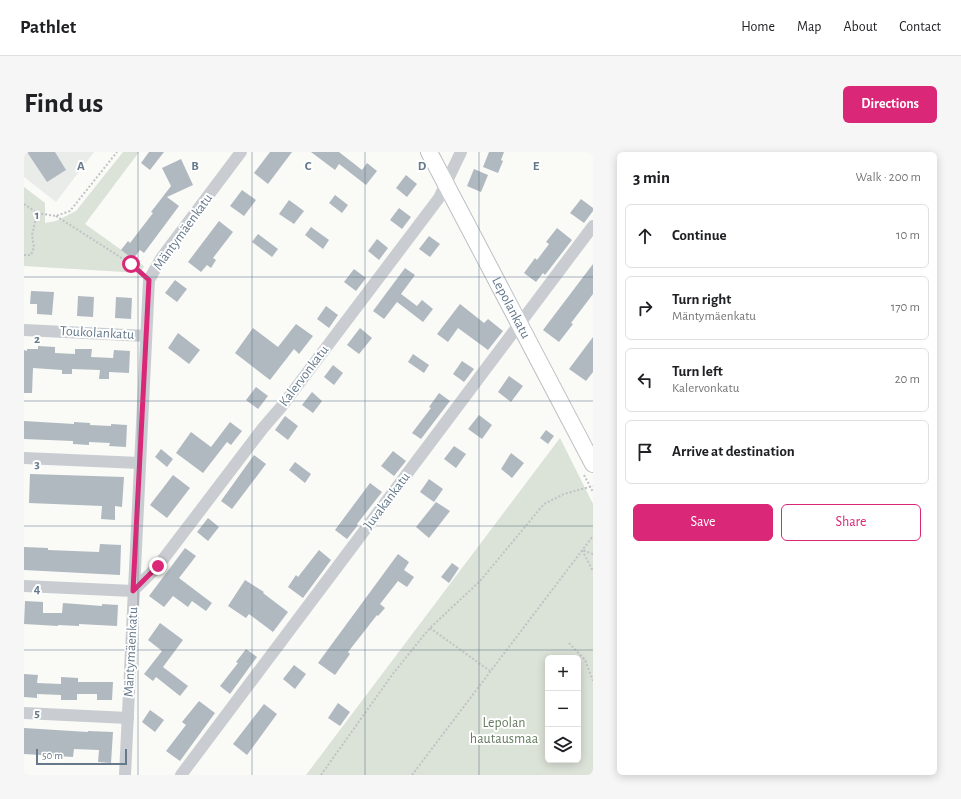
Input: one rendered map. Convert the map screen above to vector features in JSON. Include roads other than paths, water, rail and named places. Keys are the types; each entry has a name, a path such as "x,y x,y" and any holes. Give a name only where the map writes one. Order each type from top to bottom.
{"main road":[{"name":"Lepolankatu","path":"429,152 593,464"}],"street":[{"name":"Mäntymäenkatu","path":"125,775 149,280 162,257 242,152"},
{"name":"Kalervonkatu","path":"133,591 158,566 258,434 282,406 439,198 461,152"},
{"name":"Juvakankatu","path":"181,775 593,226"},
{"name":"Toukolankatu","path":"24,330 146,336"},
{"path":"24,458 140,464"},
{"path":"24,586 133,591"},
{"path":"24,713 128,718"}],"park label":[{"name":"Lepolan hautausmaa","path":"504,732"}]}
